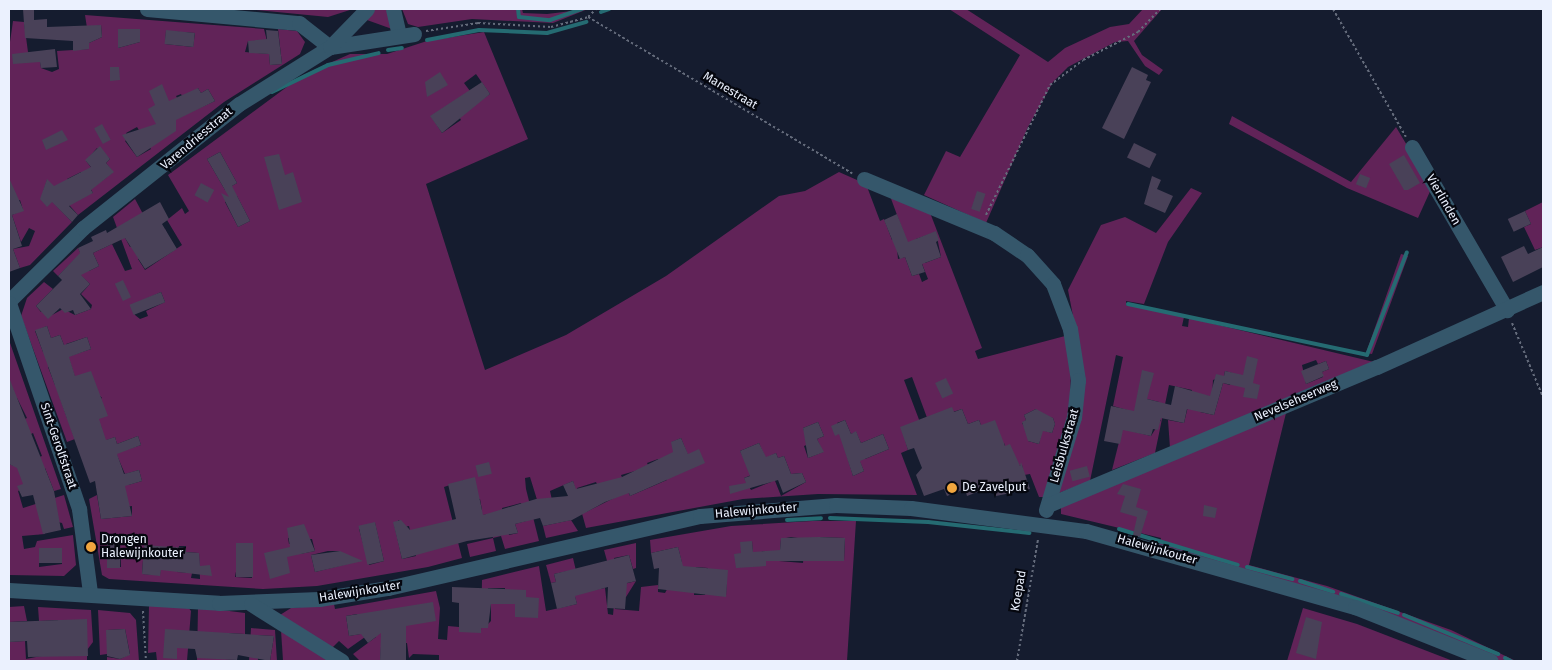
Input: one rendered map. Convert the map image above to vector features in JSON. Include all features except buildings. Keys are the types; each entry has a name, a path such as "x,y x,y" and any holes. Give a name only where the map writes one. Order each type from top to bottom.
{"street":[{"path":"147,9 299,23 330,46 367,9"},
{"path":"392,9 407,34"},
{"name":"Varendriesstraat","path":"9,302 83,228 239,104 330,46 407,34"},
{"name":"Vierlinden","path":"1412,148 1508,310"},
{"name":"Leisbulkstraat","path":"864,179 980,227 1027,255 1053,284 1063,305 1074,346 1077,403 1041,524"},
{"name":"Nevelseheerweg","path":"1048,505 1508,310 1543,292"},
{"name":"Sint-Gerolfstraat","path":"9,302 79,509 90,593"},
{"name":"Halewijnkouter","path":"9,590 90,593 251,604 319,599 388,588 632,530 700,516 765,509 911,508 1041,524 1095,533 1355,607 1490,661"},
{"path":"251,604 342,661"}],"path":[{"path":"407,34 478,23 551,27 588,17 596,9"},
{"path":"980,227 1050,85 1083,60 1138,32 1160,9"},
{"path":"1333,9 1412,148"},
{"name":"Manestraat","path":"588,17 864,179"},
{"path":"1508,310 1543,397"},
{"name":"Koepad","path":"1017,661 1041,524"},
{"path":"142,597 146,661"}],"shaded area":[{"path":"247,9 353,9 328,17"},
{"path":"374,9 388,9 392,29 367,20"},
{"path":"402,9 522,9 523,13 547,14 588,9 553,23 472,19 418,27 408,24"},
{"path":"949,9 966,9 1048,62 1065,48 1110,27 1129,24 1143,9 1162,9 1134,41 1142,55 1163,70 1159,75 1145,66 1128,41 1115,42 1068,67 1053,82 1028,127 986,223 924,195 946,151 960,157 1020,55"},
{"path":"85,15 264,29 267,41 248,41 245,52 269,54 270,65 282,64 278,29 297,31 305,42 300,54 224,102 78,215 47,180 43,192 72,222 30,265 20,268 13,249 29,246 35,231 29,228 21,242 12,215 23,210 20,200 9,204 9,195 15,192 9,184 9,49 13,21 24,22 28,52 40,61 41,68 52,72 59,69 57,51 89,49 89,43 102,37 101,25 87,28","holes":["118,29 140,29 140,42 118,48","166,31 195,33 193,47 165,44","198,88 201,93 208,89 215,101 186,114 176,96 181,94 185,102","137,127 151,149 137,157 125,141 129,138 126,133","97,148 110,159 106,163 113,172 102,181 86,161","81,172 93,193 76,195 67,179"]},
{"path":"484,32 528,139 426,184 485,370 566,335 666,276 779,196 805,191 839,172 866,184 880,221 884,219 892,240 896,238 898,259 905,257 912,276 919,274 922,282 928,279 919,256 913,258 890,196 929,210 982,348 975,351 978,359 1065,336 1071,358 1070,414 1044,497 1039,497 1030,474 1024,475 1022,465 1013,467 1004,443 1000,445 1007,464 1003,468 1008,481 1002,482 989,445 994,443 992,438 987,440 979,420 968,424 962,409 953,412 974,468 965,471 959,454 950,459 959,472 948,476 939,451 924,452 921,444 914,447 910,438 905,440 908,450 901,453 917,495 818,494 743,499 586,528 573,481 550,491 552,500 538,503 530,477 525,478 526,489 539,541 505,549 501,536 493,538 488,514 474,517 473,512 482,510 480,499 470,501 465,480 444,487 462,558 428,567 317,586 263,589 109,579 102,575 89,499 97,495 101,519 132,516 132,506 124,507 127,501 124,490 113,492 111,483 126,479 128,485 142,481 139,470 125,474 116,453 141,445 138,436 117,444 115,437 104,441 101,426 94,427 92,423 71,429 75,439 67,442 21,316 27,298 44,282 53,289 36,306 41,312 45,309 52,315 63,309 75,315 91,309 92,305 81,294 90,284 77,272 80,268 73,261 58,276 53,271 78,248 89,271 99,266 93,253 112,244 125,271 132,269 113,217 135,199 143,214 119,227 130,247 144,239 141,234 148,229 147,223 155,235 165,229 170,240 138,259 145,270 182,245 167,220 182,208 185,214 189,211 168,175 303,75 350,54 387,54 427,41","holes":["476,74 490,94 477,103 473,98 469,101 473,107 458,115 461,120 442,133 431,116 470,91 464,83","220,152 237,183 225,190 207,159","237,196 250,221 238,227 225,202","936,232 941,257 925,263 916,239","161,292 165,302 146,311 148,316 140,319 135,315 131,306","47,326 51,338 60,335 64,345 43,352 35,331","87,337 91,349 70,356 66,344","68,356 75,377 55,385 48,367","912,377 933,434 933,444 929,446 904,380","94,389 102,398 67,418 60,398 72,390 75,396","1036,409 1039,414 1053,418 1055,424 1052,433 1042,430 1039,444 1028,441 1029,435 1022,423 1026,420 1024,415","845,420 851,434 856,432 861,443 883,434 889,449 865,459 863,453 857,455 864,471 853,476 837,423","818,422 824,436 817,439 823,452 808,458 804,446 809,444 803,428","681,438 692,465 681,472 672,442","759,443 765,457 749,468 740,451","776,453 778,458 784,456 791,474 802,473 806,482 781,496 766,458","658,459 667,480 630,496 621,475 649,467 647,463","766,469 771,482 751,490 744,478","596,482 598,486 608,482 614,498 586,512 577,488","521,503 526,521 515,524 518,533 509,535 502,508","399,520 404,527 409,526 416,556 402,559 394,524","375,523 384,561 369,565 359,529","306,534 307,539 312,539 315,551 300,554 297,542 289,544 288,538","107,540 120,540 121,567 109,567","144,546 162,547 160,575 142,574","179,546 186,546 186,552 199,553 200,579 191,578 192,573 177,572","240,549 248,550 252,578 235,577","328,551 340,551 341,558 350,557 351,563 315,572 311,555"]},
{"path":"1232,116 1351,182 1396,127 1432,187 1418,218 1347,188 1229,124"},
{"path":"1191,188 1202,193 1168,242 1144,304 1126,301 1126,305 1184,317 1182,326 1188,327 1189,318 1374,362 1170,448 1168,420 1184,423 1192,390 1169,385 1155,453 1112,470 1127,410 1113,406 1123,357 1116,355 1090,481 1059,493 1079,347 1068,290 1101,225 1125,217 1156,233","holes":["1316,360 1318,364 1326,361 1329,369 1322,372 1323,377 1306,384 1302,365","1225,371 1232,373 1230,385 1223,383 1214,415 1200,412 1204,395 1212,397 1213,380 1224,376","1143,398 1159,402 1156,418 1161,420 1151,436 1135,432"]},
{"path":"1543,202 1543,247 1535,250 1524,227 1531,224 1525,211"},
{"path":"1401,254 1408,256 1372,354 1366,353"},
{"path":"9,340 61,489 54,491 45,468 27,474 24,488 18,491 23,508 64,495 73,527 64,529 62,523 41,518 45,534 22,536 24,549 35,547 37,541 73,535 76,565 64,576 9,575 9,464 14,466 42,456 33,433 9,445 12,424 27,418 17,398 9,400 9,393 14,391 9,382","holes":["39,548 62,548 62,564 39,567"]},
{"path":"1287,409 1249,565 1327,586 1451,630 1516,661 1501,661 1363,605 1159,545 1161,538 1061,514 1061,506"},
{"path":"571,520 578,531 546,538 543,526"},
{"path":"812,521 856,521 847,661 439,661 439,655 413,654 409,658 407,643 400,643 381,647 380,661 360,661 353,654 376,637 375,630 348,649 339,641 331,649 280,615 291,608 334,604 335,609 436,591 440,608 438,639 447,640 448,626 459,627 461,632 481,631 482,580 539,566 546,611 577,604 568,571 554,574 556,582 551,583 546,565 573,558 581,592 605,588 608,614 613,615 614,604 615,609 639,611 641,587 658,585 658,592 665,593 682,563 678,547 651,553 650,540 731,526","holes":["791,537 805,539 803,563 779,561 781,539","819,537 845,538 844,561 818,560","752,541 753,554 765,551 766,565 743,567 742,554","696,567 708,568 708,571 727,570 726,596 706,591 705,595 694,595","488,588 505,588 505,604 491,604 491,621 484,628","357,614 366,633 349,636 346,616"]},
{"path":"493,538 496,551 470,557 467,544"},
{"path":"636,543 636,568 633,569 629,555 614,558 620,585 636,581 626,597 614,586 604,550"},
{"path":"149,605 188,607 191,611 187,661 157,661 156,652 148,653"},
{"path":"24,606 27,621 9,622 9,607"},
{"path":"38,607 91,610 93,642 87,650 87,661 9,661 9,642 25,641 26,659 41,656 59,643 58,620 39,621"},
{"path":"198,607 245,613 245,634 226,633 224,654 225,659 247,661 197,661"},
{"path":"1303,608 1357,624 1453,661 1287,661"},
{"path":"98,610 130,613 136,620 139,661 107,661 107,657 120,659 130,654 125,629 107,630 107,654 100,655"},
{"path":"251,628 275,630 277,661 270,661 274,636 257,635 258,661 249,661"},
{"path":"281,630 330,661 283,661"}],"waterway":[{"path":"518,9 519,17 550,20 582,9"},
{"path":"601,12 609,9"},
{"path":"427,40 479,30 547,33 586,22"},
{"path":"388,50 402,48"},
{"path":"272,92 328,65 379,53"},
{"path":"1128,304 1367,355 1407,252"},
{"path":"787,520 821,518"},
{"path":"830,518 928,522 1029,533"},
{"path":"1119,529 1238,565"},
{"path":"1247,567 1292,579"},
{"path":"1300,581 1333,592"},
{"path":"1341,594 1398,613"},
{"path":"1404,615 1498,654"},
{"path":"1505,658 1511,661"}],"place":[{"name":"De Zavelput","path":"952,488"},
{"name":"Drongen Halewijnkouter","path":"91,547"}]}
